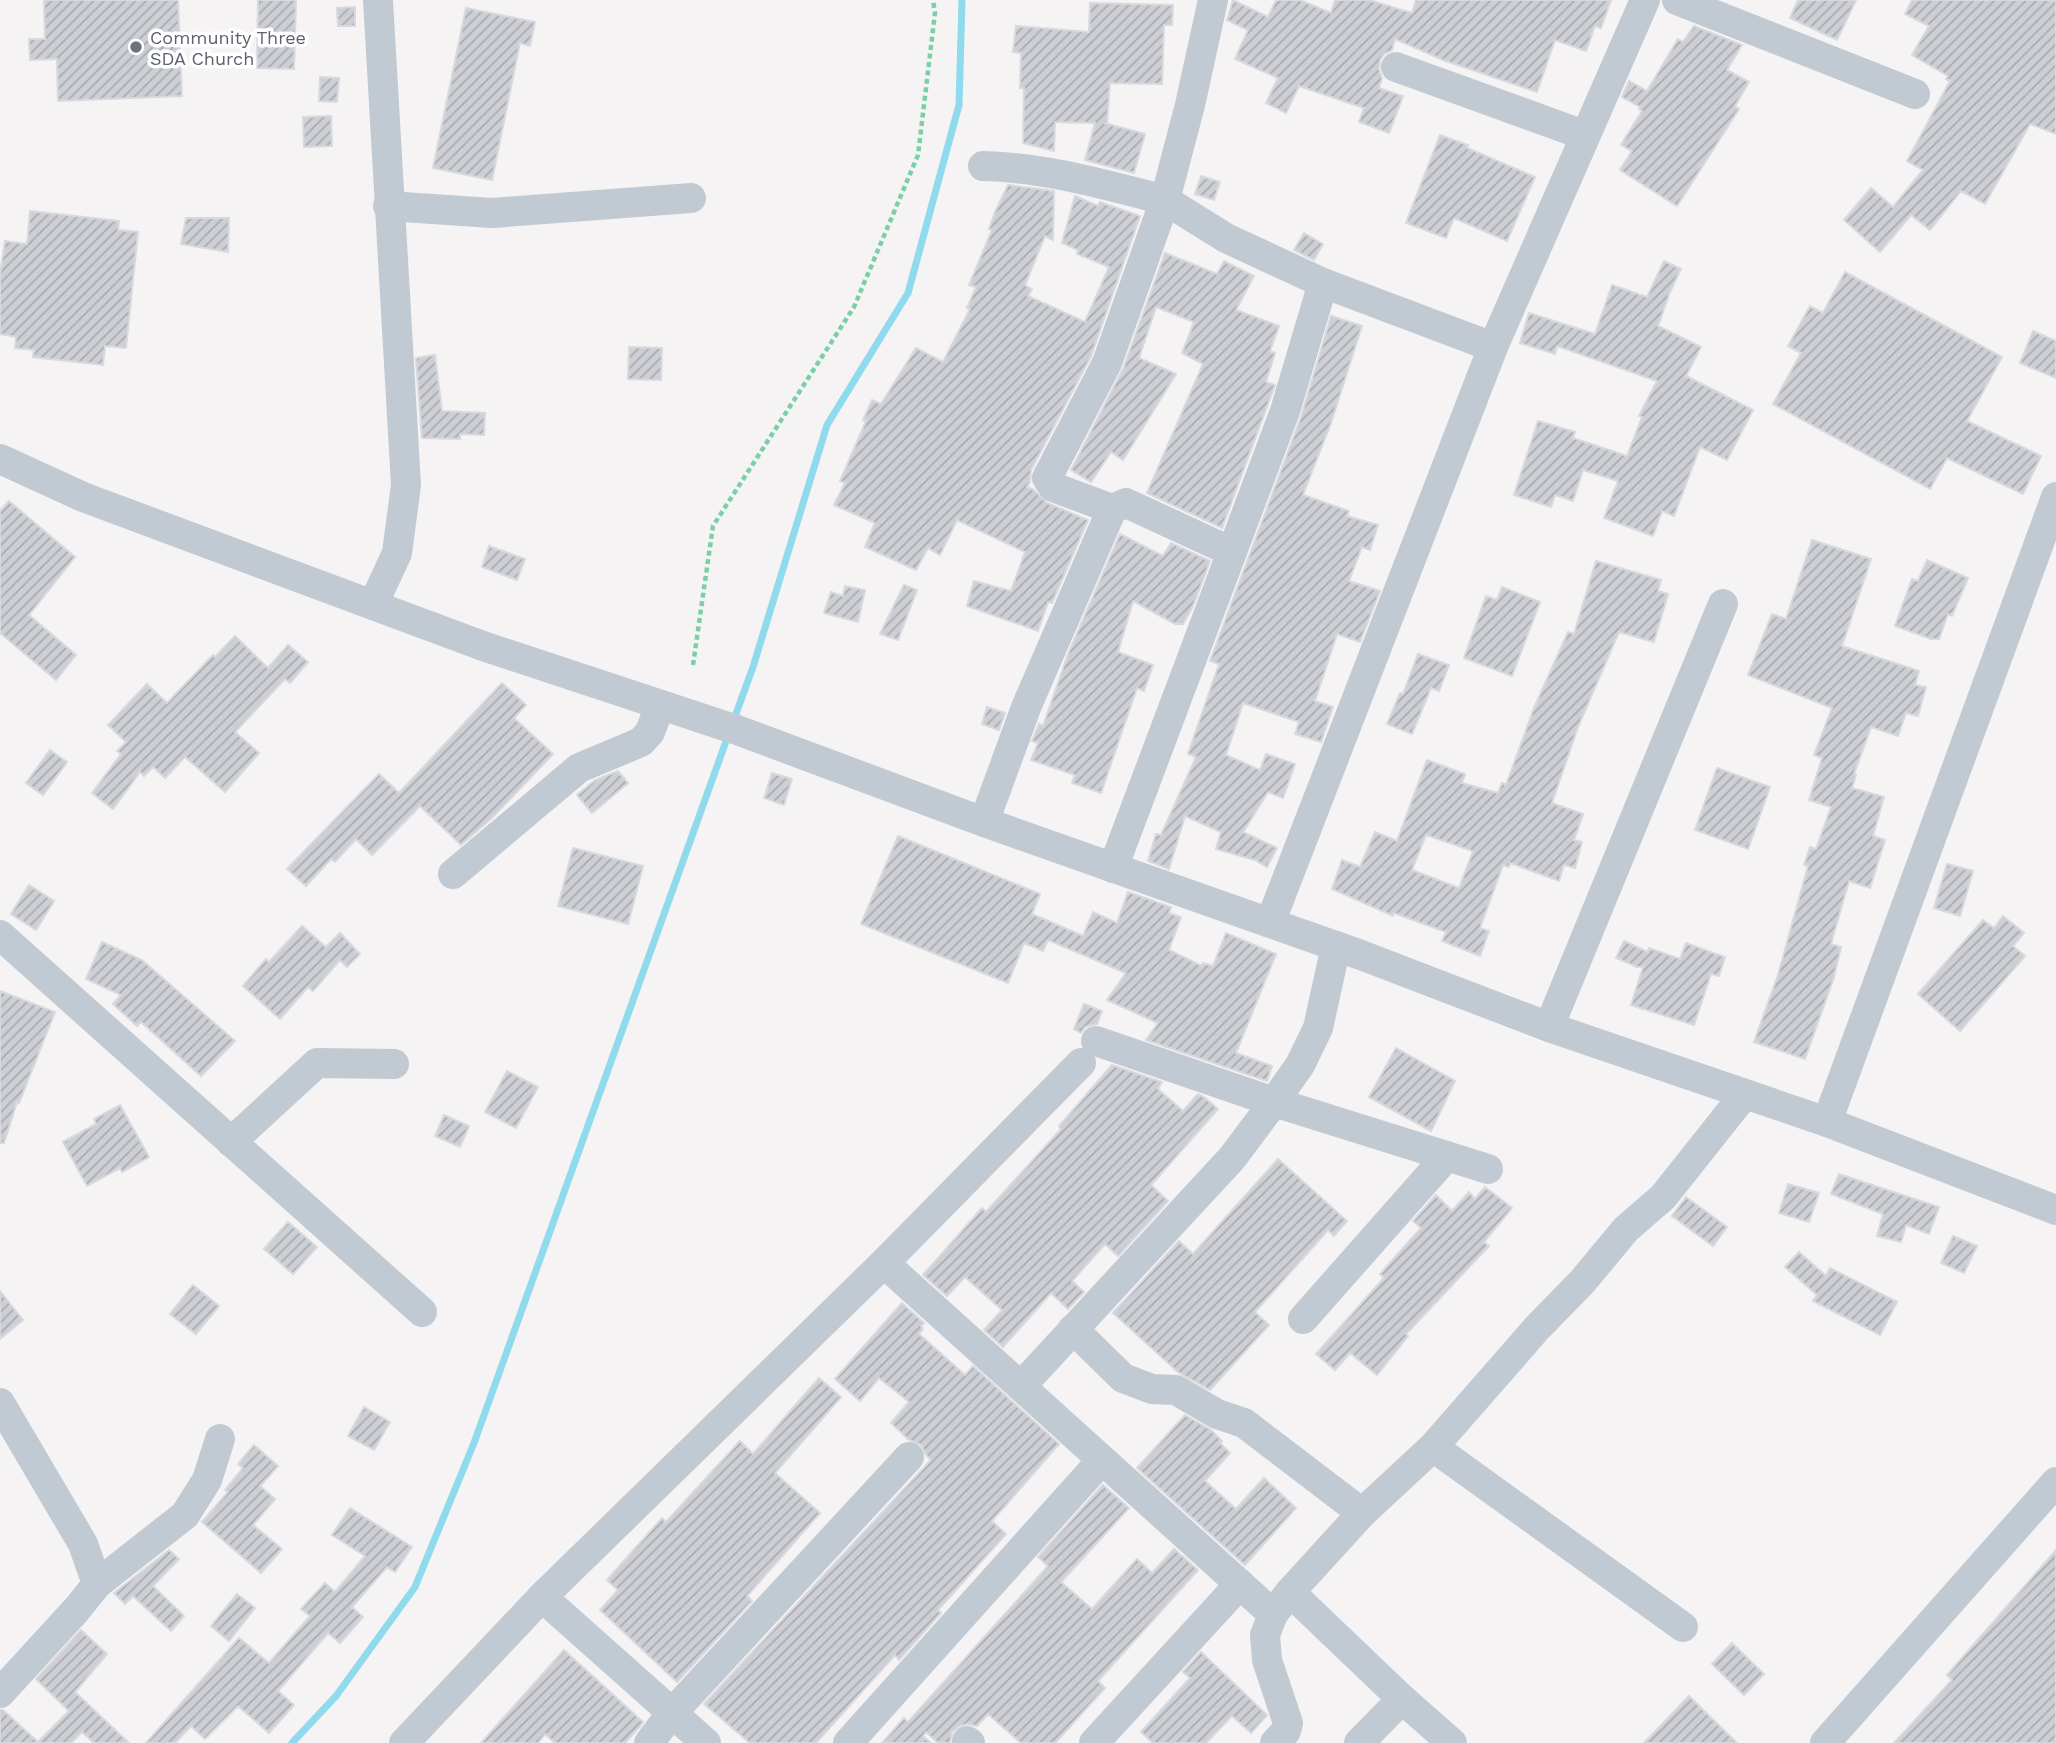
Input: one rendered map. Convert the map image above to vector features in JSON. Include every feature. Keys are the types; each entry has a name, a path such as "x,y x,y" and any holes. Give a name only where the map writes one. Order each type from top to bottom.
{"street":[{"path":"373,605 397,553 406,485 378,0"},
{"path":"1112,509 1053,487 1047,478 1107,363 1165,200 1191,105 1213,0"},
{"path":"1270,923 1493,348 1645,0"},
{"path":"1677,0 1915,94"},
{"path":"1396,67 1584,135"},
{"path":"983,166 1002,166 1090,181 1165,200 1226,238 1323,283 1493,348"},
{"path":"388,206 492,213 691,198"},
{"path":"1113,868 1285,411 1323,283"},
{"path":"0,459 83,497 483,646 737,730 984,822 1336,946 1549,1027 1827,1122 2056,1210"},
{"path":"1827,1122 2056,497"},
{"path":"984,822 1027,705 1112,509 1126,503 1232,552"},
{"path":"1549,1027 1723,604"},
{"path":"453,874 579,768 641,743 650,732 660,705"},
{"path":"0,935 422,1312"},
{"path":"1021,1385 1232,1158 1274,1102 1300,1065 1318,1028 1336,946"},
{"path":"404,1743 542,1597 884,1263 1088,1052 1274,1102 1488,1168"},
{"path":"231,1142 317,1063 394,1064"},
{"path":"1275,1743 1286,1731 1288,1723 1267,1660 1265,1635 1282,1603 1362,1514 1433,1447 1529,1337 1582,1282 1626,1229 1663,1197 1744,1095"},
{"path":"1303,1319 1447,1156"},
{"path":"884,1263 1240,1584 1282,1603 1402,1699 1452,1743"},
{"path":"1073,1329 1123,1378 1152,1389 1175,1390 1217,1414 1244,1423 1362,1514"},
{"path":"0,1403 83,1544 97,1584"},
{"path":"0,1693 69,1619 97,1584 185,1515 207,1480 220,1438"},
{"path":"1433,1447 1682,1627"},
{"path":"649,1743 672,1713 909,1457"},
{"path":"848,1743 1102,1460"},
{"path":"1825,1743 2056,1482"},
{"path":"1094,1743 1240,1584"},
{"path":"542,1597 706,1743"},
{"path":"1359,1743 1402,1699"}],"path":[{"path":"693,666 713,526 854,307 918,155 935,13 933,0"}],"building":[{"path":"44,0 178,0 182,96 58,101 57,59 30,60 29,39 45,39"},
{"path":"258,0 296,0 294,69 257,68"},
{"path":"1233,0 1268,17 1276,0 1300,0 1331,13 1335,0 1369,0 1412,13 1416,0 1611,0 1601,28 1595,26 1586,51 1555,40 1537,92 1443,60 1395,39 1392,50 1380,60 1379,69 1382,78 1379,88 1403,96 1389,133 1359,122 1364,108 1299,86 1286,113 1266,103 1278,78 1235,59 1248,30 1227,20"},
{"path":"1798,0 1856,0 1837,40 1790,18"},
{"path":"1912,0 2056,0 2056,134 2030,124 1985,204 1961,191 1930,230 1911,215 1880,252 1844,220 1871,188 1893,207 1923,170 1907,161 1950,81 1946,79 1948,76 1912,55 1929,26 1905,14"},
{"path":"1090,3 1173,5 1172,25 1164,25 1162,84 1110,83 1107,123 1104,123 1145,134 1134,173 1085,160 1095,123 1055,122 1054,151 1023,143 1024,88 1020,88 1021,53 1013,52 1016,26 1089,32"},
{"path":"355,7 355,26 338,26 337,8"},
{"path":"466,8 535,22 530,46 520,43 492,180 433,168"},
{"path":"1694,26 1742,45 1727,70 1749,82 1735,106 1739,109 1677,206 1620,170 1632,151 1621,145 1642,111 1640,107 1622,97 1629,81 1647,91 1678,39 1683,42"},
{"path":"320,77 339,78 337,102 319,101"},
{"path":"331,116 332,146 304,147 303,117"},
{"path":"1440,135 1468,145 1467,148 1535,177 1507,241 1454,218 1446,238 1406,223"},
{"path":"1201,176 1220,182 1214,200 1195,194"},
{"path":"1008,185 1054,191 1053,240 1045,236 1025,285 1032,289 1028,296 1085,322 1109,267 1077,254 1078,250 1062,243 1075,196 1098,206 1100,202 1140,216 1091,356 1031,470 1027,487 1047,503 1088,520 1052,603 1048,602 1038,631 967,606 974,581 1011,591 1025,552 957,520 940,555 928,548 916,570 865,547 875,523 834,505 845,483 840,481 866,421 863,420 872,400 881,404 916,348 943,362 970,309 967,308 976,287 969,285 992,230 989,229 995,212"},
{"path":"30,211 119,221 118,230 138,232 126,348 105,346 103,365 33,357 34,350 15,348 16,337 0,334 0,274 5,241 27,244"},
{"path":"186,218 229,218 228,252 181,244"},
{"path":"1304,233 1323,244 1314,260 1294,250"},
{"path":"1165,253 1217,274 1224,261 1254,276 1236,310 1279,326 1270,351 1275,353 1266,382 1275,385 1222,528 1147,493 1203,364 1182,353 1194,322 1156,307 1139,358 1176,374 1123,460 1111,452 1091,482 1071,470 1123,369"},
{"path":"1664,261 1681,269 1658,326 1701,347 1686,376 1753,410 1727,460 1700,447 1674,516 1662,511 1653,536 1604,518 1618,481 1583,470 1573,501 1555,495 1551,507 1514,495 1538,421 1575,432 1573,438 1627,456 1642,417 1639,416 1657,381 1557,346 1555,354 1520,343 1529,313 1595,334 1612,285 1647,297"},
{"path":"1845,272 2002,357 1967,421 2041,456 2023,494 1947,458 1930,489 1773,404 1801,353 1788,346 1810,306 1823,313"},
{"path":"1331,316 1362,326 1331,423 1303,495 1349,511 1347,516 1378,525 1370,550 1362,547 1349,581 1380,591 1360,642 1337,634 1315,701 1333,707 1321,742 1295,734 1299,722 1243,703 1226,755 1260,770 1266,754 1295,764 1283,798 1268,792 1243,832 1277,848 1267,867 1255,860 1216,849 1221,832 1185,816 1169,869 1148,861 1156,834 1161,835 1196,757 1188,754 1219,664 1210,661 1301,417"},
{"path":"2033,331 2056,341 2056,378 2020,363"},
{"path":"629,347 662,348 661,380 628,379"},
{"path":"435,355 442,411 485,413 484,435 460,434 460,439 422,438 416,358"},
{"path":"9,501 75,557 29,615 76,655 56,680 0,633 0,511"},
{"path":"1120,534 1163,556 1171,543 1210,561 1193,606 1183,624 1175,624 1133,601 1118,652 1153,665 1144,691 1137,688 1101,793 1072,783 1075,775 1031,760 1038,743 1032,741 1039,724 1043,726 1068,654"},
{"path":"1812,540 1871,559 1842,646 1919,671 1915,685 1926,687 1918,716 1906,713 1898,736 1871,727 1854,774 1856,775 1852,788 1884,797 1873,836 1885,840 1870,888 1849,881 1831,944 1841,947 1834,977 1805,1059 1754,1042 1778,975 1808,866 1804,865 1810,847 1816,849 1831,807 1809,800 1822,758 1814,755 1832,708 1748,675 1772,614 1786,619"},
{"path":"489,546 525,559 517,580 482,567"},
{"path":"1927,560 1968,578 1952,616 1948,614 1939,639 1931,639 1895,626 1912,579 1918,581"},
{"path":"1596,561 1661,580 1658,591 1668,594 1654,642 1619,632 1578,727 1552,803 1583,814 1574,840 1582,842 1575,868 1564,865 1559,881 1510,863 1509,867 1503,865 1480,928 1489,931 1480,956 1442,941 1446,932 1394,913 1393,916 1332,889 1342,860 1360,867 1375,832 1397,841 1427,760 1465,774 1462,783 1498,793 1502,783 1506,785 1534,708 1568,632 1574,634","holes":["1426,835 1473,851 1459,888 1412,870"]},
{"path":"904,585 917,590 898,640 880,634"},
{"path":"845,586 865,590 858,622 824,613 831,592 843,596"},
{"path":"1502,587 1540,602 1512,676 1464,658 1486,596 1497,600"},
{"path":"235,636 268,668 288,645 308,662 290,683 285,679 235,732 259,753 225,792 185,757 165,778 153,767 144,776 140,772 113,809 92,793 121,754 117,751 126,742 108,725 147,684 167,703"},
{"path":"1418,654 1449,665 1439,691 1431,688 1412,734 1387,724 1400,693 1403,694"},
{"path":"502,683 526,705 514,718 553,754 493,817 461,845 420,806 372,855 356,839 335,862 331,859 306,886 287,869 379,774 399,793"},
{"path":"987,707 1005,713 999,730 982,724"},
{"path":"50,750 67,762 43,795 26,783"},
{"path":"1717,768 1770,787 1748,849 1695,830"},
{"path":"618,771 628,783 592,813 577,795 595,780"},
{"path":"772,773 792,779 784,805 764,798"},
{"path":"898,836 1040,894 1032,914 1083,936 1093,912 1117,923 1128,892 1171,907 1169,913 1181,917 1169,950 1202,966 1203,963 1213,966 1226,933 1276,954 1236,1053 1272,1066 1267,1081 1146,1040 1158,1023 1107,1000 1126,973 1048,940 1043,951 1024,943 1008,983 861,924"},
{"path":"573,848 643,866 628,924 558,906"},
{"path":"1947,864 1973,871 1960,916 1934,908"},
{"path":"29,885 54,901 36,930 11,914"},
{"path":"2003,916 2024,933 2013,946 2025,956 1960,1031 1918,994 1983,920 1994,928"},
{"path":"302,926 326,947 340,933 360,954 347,967 340,960 313,991 308,987 280,1019 243,986 266,959 269,962"},
{"path":"1624,941 1648,952 1649,948 1680,959 1686,943 1725,957 1719,976 1711,974 1694,1025 1631,1005 1643,967 1616,958"},
{"path":"102,942 142,960 235,1041 201,1076 141,1022 137,1026 113,1004 121,995 86,979"},
{"path":"0,991 55,1012 19,1103 17,1102 4,1143 0,1143"},
{"path":"1084,1004 1102,1011 1097,1024 1085,1027 1081,1033 1074,1029"},
{"path":"1396,1048 1455,1081 1431,1131 1369,1097"},
{"path":"1112,1065 1162,1082 1158,1089 1183,1111 1198,1094 1218,1109 1151,1185 1168,1201 1118,1256 1105,1244 1072,1281 1084,1292 1068,1309 1051,1293 1003,1347 984,1330 1002,1310 965,1277 947,1296 923,1275 982,1208 986,1212 1061,1129 1059,1126"},
{"path":"507,1071 538,1087 516,1128 485,1112"},
{"path":"120,1105 149,1157 122,1172 120,1168 87,1186 63,1142 96,1124 94,1119"},
{"path":"444,1115 469,1126 460,1147 435,1136"},
{"path":"1278,1159 1347,1221 1334,1236 1328,1230 1255,1312 1269,1325 1210,1390 1179,1373 1113,1313 1179,1241 1193,1254"},
{"path":"1839,1174 1939,1207 1929,1234 1906,1225 1901,1242 1877,1236 1883,1214 1831,1194"},
{"path":"1788,1184 1819,1193 1809,1222 1779,1213"},
{"path":"1485,1187 1512,1208 1484,1242 1489,1246 1406,1334 1408,1336 1377,1375 1350,1353 1335,1370 1316,1354 1384,1278 1380,1274 1421,1228 1413,1221 1436,1195 1452,1211 1469,1192 1475,1199"},
{"path":"1686,1197 1727,1227 1713,1246 1672,1216"},
{"path":"288,1222 317,1247 293,1274 264,1249"},
{"path":"1953,1236 1977,1246 1964,1273 1941,1263"},
{"path":"1799,1252 1826,1276 1830,1268 1897,1302 1880,1335 1813,1301 1817,1295 1785,1267"},
{"path":"193,1285 219,1306 196,1334 170,1314"},
{"path":"0,1291 23,1320 0,1339"},
{"path":"902,1303 924,1323 919,1334 965,1375 973,1366 1059,1444 992,1521 1006,1534 938,1610 941,1613 899,1660 895,1655 816,1743 750,1743 704,1704 931,1460 921,1445 909,1440 891,1423 909,1402 879,1378 860,1401 835,1379"},
{"path":"819,1378 841,1397 775,1473 820,1513 747,1596 752,1601 677,1682 600,1610 618,1590 607,1580 662,1518 666,1522 740,1441 753,1454"},
{"path":"364,1407 390,1422 374,1450 348,1436"},
{"path":"1185,1415 1211,1430 1230,1453 1205,1481 1236,1509 1264,1478 1296,1508 1245,1565 1137,1468"},
{"path":"254,1445 278,1466 260,1486 275,1499 253,1525 282,1549 261,1573 202,1522 228,1492 225,1490 243,1468 238,1464"},
{"path":"1103,1485 1129,1508 1061,1582 1092,1609 1137,1559 1152,1573 1174,1549 1198,1570 1098,1681 1105,1688 1055,1743 1021,1743 988,1714 977,1726 959,1726 952,1732 950,1743 938,1743 926,1732 923,1736 931,1743 882,1743 904,1718 908,1722 1048,1566 1038,1557"},
{"path":"350,1508 412,1547 395,1572 387,1567 352,1607 363,1617 340,1643 328,1633 278,1691 294,1705 269,1733 238,1706 205,1739 191,1726 175,1743 146,1743 239,1638 269,1663 310,1616 301,1609 325,1583 335,1592 365,1556 332,1535"},
{"path":"169,1550 179,1559 153,1586 184,1616 171,1631 133,1596 125,1604 114,1593"},
{"path":"2056,1550 2056,1743 1894,1743 1952,1680 1947,1675"},
{"path":"237,1594 255,1608 229,1641 211,1626"},
{"path":"81,1630 107,1654 75,1692 129,1743 94,1743 82,1732 71,1743 0,1743 0,1710 38,1742 69,1711 36,1679"},
{"path":"1732,1643 1764,1674 1744,1695 1712,1664"},
{"path":"564,1650 643,1722 625,1743 555,1743 545,1734 538,1743 481,1743"},
{"path":"1201,1652 1267,1715 1251,1733 1232,1716 1206,1743 1153,1743 1141,1732 1190,1678 1183,1672"},
{"path":"1689,1696 1737,1743 1644,1743"}],"waterway":[{"path":"733,722 753,667 827,425 908,293 959,105 962,0"},
{"path":"292,1743 336,1696 415,1587 474,1443 729,733"}],"place":[{"name":"Community Three SDA Church","path":"136,47"}]}
